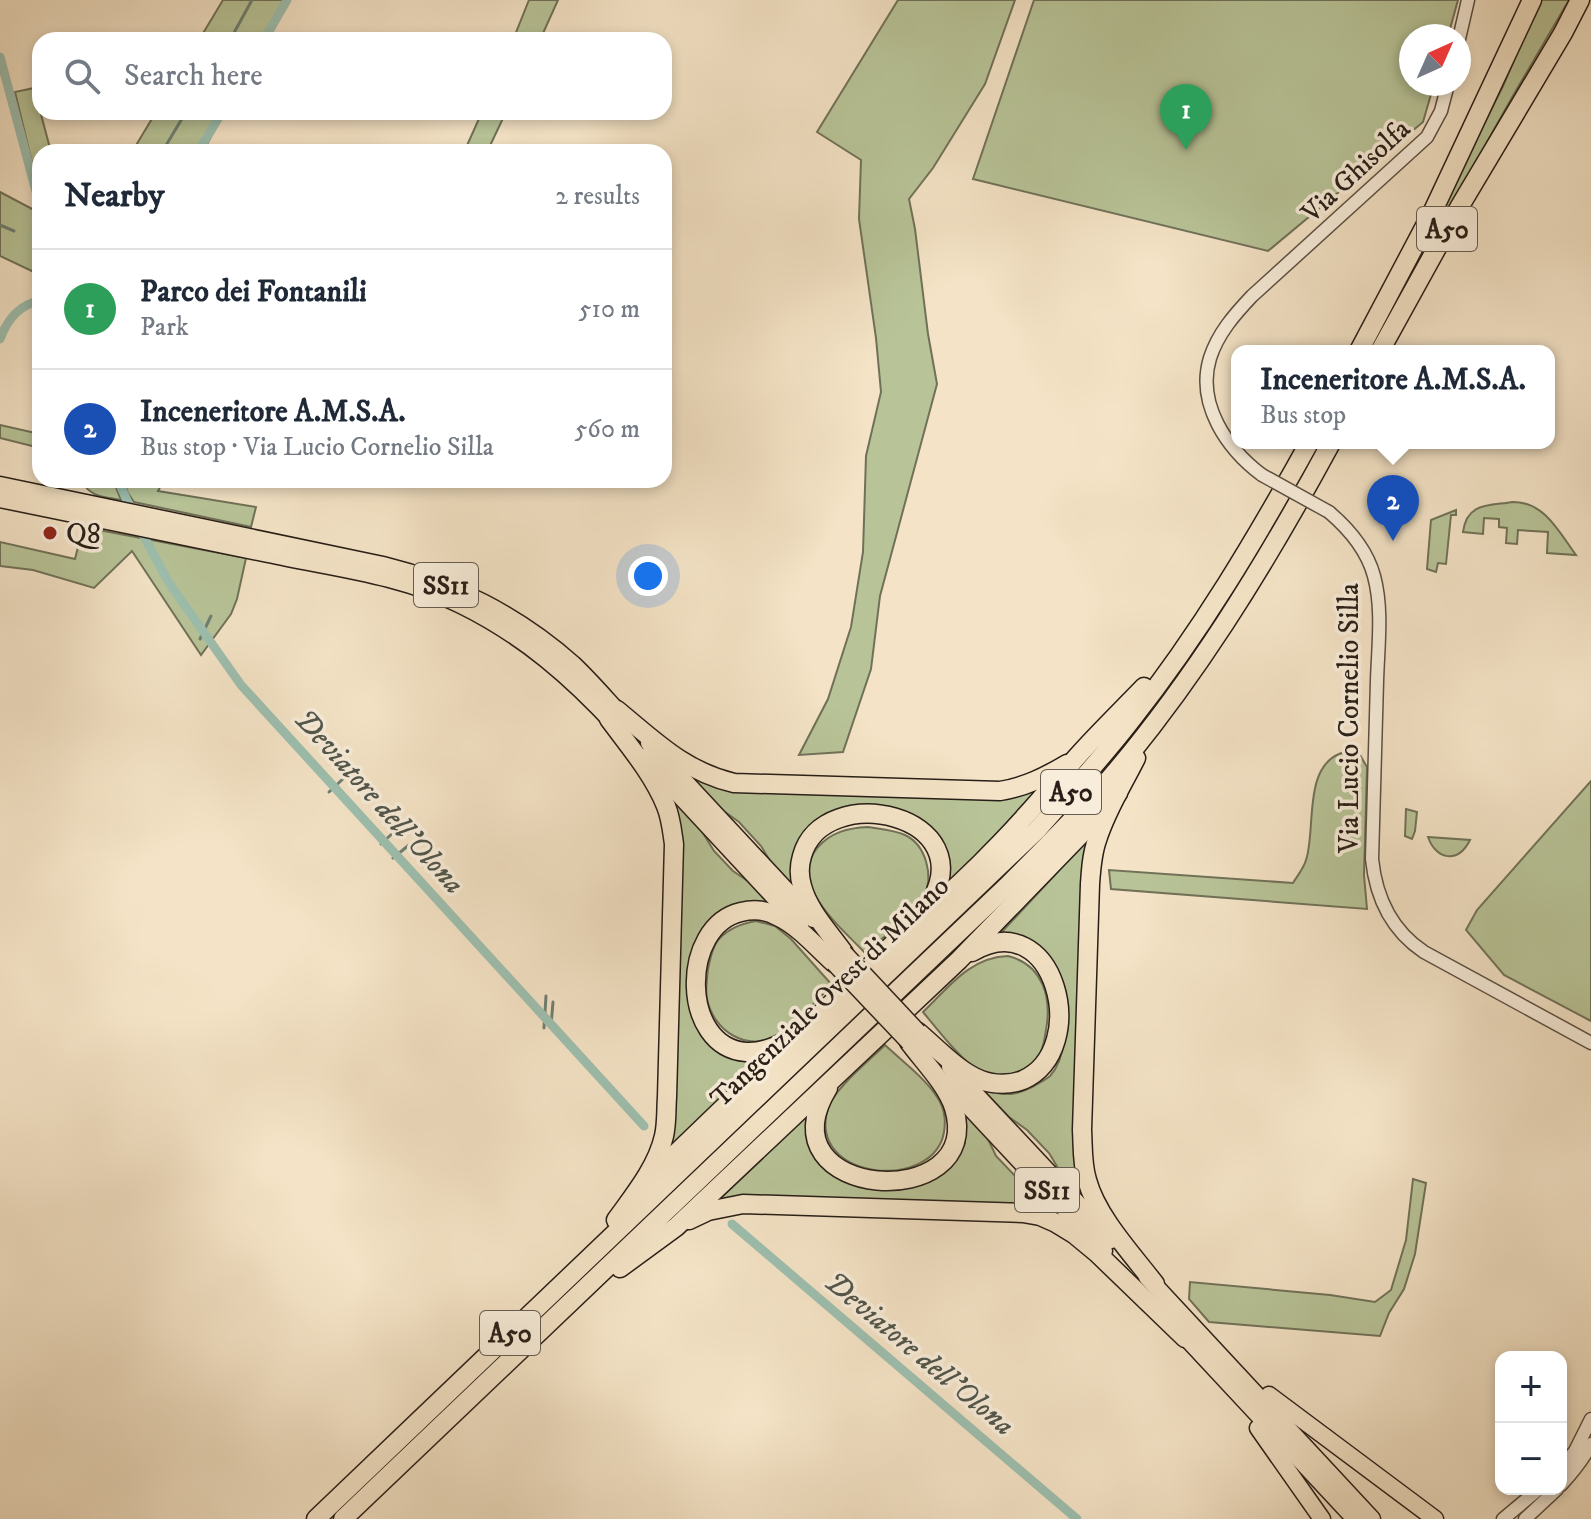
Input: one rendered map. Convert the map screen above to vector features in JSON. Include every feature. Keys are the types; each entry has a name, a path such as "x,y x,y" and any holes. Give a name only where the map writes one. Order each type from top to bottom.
{"highway":[{"path":"1474,122 1488,75 1519,0"},
{"name":"A50","path":"1362,345 1433,211 1532,0"},
{"name":"A50","path":"1383,345 1580,0"},
{"path":"1563,33 1588,0"},
{"name":"Tangenziale Ovest di Milano","path":"316,1519 1037,830 1133,718 1189,640 1245,557 1306,449"},
{"name":"Tangenziale Ovest di Milano","path":"343,1519 1006,887 1099,791 1156,720 1218,633 1256,574 1328,449"},
{"name":"SS11","path":"0,485 119,516 236,541 403,570 466,593 544,640 572,664 613,714 839,958 1155,1284 1372,1519"},
{"name":"SS11","path":"0,499 119,516"},
{"path":"586,1260 638,1190 1003,840 1189,640"},
{"path":"613,714 700,773 734,783 1000,791 1033,782 1076,758"},
{"path":"613,714 665,803 674,844 666,1119 660,1147 638,1190"},
{"path":"1155,1284 1099,1208 1087,1181 1082,1130 1090,884 1096,841 1156,720"},
{"path":"557,1315 676,1227 959,960 1118,793"},
{"path":"839,958 806,897 799,872 804,848 810,838 829,823 876,814 894,816 910,822 929,837 937,848 941,871 935,895 919,919"},
{"path":"797,1036 775,1047 745,1052 732,1049 713,1035 700,1013 697,999 696,971 705,941 722,920 736,913 764,911 788,922 839,958"},
{"path":"914,1037 985,1082 1017,1082 1034,1073 1049,1056 1055,1043 1059,1011 1055,983 1040,958 1028,949 1003,942 977,949 959,960"},
{"path":"835,1076 822,1097 815,1121 818,1144 828,1160 858,1178 879,1181 915,1178 930,1172 951,1150 956,1137 955,1109 914,1037"},
{"name":"SS11","path":"914,1037 1185,1338 1355,1519"},
{"path":"676,1227 708,1211 743,1204 1040,1216 1074,1234 1097,1253 1185,1338"},
{"path":"1201,1354 1322,1519"},
{"path":"1238,1373 1435,1519"}],"street":[{"path":"1462,24 1468,0"},
{"name":"Via Ghisolfa","path":"1274,277 1419,146 1435,125 1444,96"},
{"name":"Via Lucio Cornelio Silla","path":"1231,446 1213,413 1207,377 1210,360 1225,327 1252,296 1274,277"},
{"name":"Via Lucio Cornelio Silla","path":"1233,449 1262,475 1329,512 1351,533 1375,578 1378,639 1372,859 1377,891 1385,910 1401,933 1424,952 1591,1043"},
{"path":"1567,1461 1591,1419"},
{"path":"1567,1478 1580,1464 1591,1444"},
{"path":"1503,1519 1532,1495"},
{"path":"1525,1519 1550,1495"}],"green space":[{"path":"223,0 290,0 272,32 204,32"},
{"path":"529,0 558,0 544,32 516,32"},
{"path":"898,0 1015,0 985,84 933,168 909,199 937,384 880,596 871,669 843,752 799,755 828,699 851,627 863,552 866,456 881,392 859,219 861,160 817,132"},
{"path":"1034,0 1458,0 1451,24 1399,24 1399,96 1431,96 1423,122 1268,251 973,179"},
{"path":"1540,0 1569,0 1401,295 1503,86"},
{"path":"32,88 32,120 42,120 49,144 32,144 32,163 15,92"},
{"path":"151,120 220,120 207,144 137,144"},
{"path":"478,120 502,120 491,144 468,144"},
{"path":"0,192 32,209 32,271 0,256"},
{"path":"0,425 32,432 32,446 0,438"},
{"path":"86,488 116,488 121,500 103,497"},
{"path":"126,488 160,488 158,491 256,507 251,527 134,502"},
{"path":"1513,502 1524,503 1543,513 1576,555 1547,553 1548,532 1518,530 1517,544 1506,543 1507,528 1499,527 1499,519 1484,518 1483,534 1463,532 1465,522 1474,510"},
{"path":"1456,510 1456,515 1451,515 1446,564 1438,563 1436,572 1427,569 1431,520"},
{"path":"83,527 246,558 231,614 201,655 132,551 94,588 33,570 0,566 0,542 75,559"},
{"path":"1357,750 1367,767 1364,875 1367,909 1111,889 1109,870 1293,883 1309,848 1315,786 1320,773 1339,754"},
{"path":"685,770 702,779 1039,786 1043,789 944,888 925,825 828,816 794,889 775,869 761,846 739,822 718,807"},
{"path":"1591,781 1591,1021 1504,975 1466,930 1477,910"},
{"path":"670,794 698,825 714,851 775,907 710,924 701,1026 764,1057 665,1153"},
{"path":"1406,809 1417,812 1412,839 1405,836"},
{"path":"854,828 896,832 912,840 923,853 928,879 920,903 865,953 821,905 809,876 810,862 817,848 828,838"},
{"path":"1092,835 1085,1200 1061,1173 1049,1153 984,1091 1004,1094 1020,1092 1046,1079 1057,1067 1064,1031 1062,983 998,936"},
{"path":"1428,837 1470,840 1460,853 1448,856 1436,851"},
{"path":"756,921 775,926 791,939 832,985 784,1030 766,1040 754,1041 733,1036 724,1029 711,1011 706,988 710,958 718,940 736,927"},
{"path":"1008,956 1030,967 1042,984 1048,1006 1045,1036 1040,1054 1028,1066 1012,1074 987,1074 965,1060 923,1012 971,968 994,958"},
{"path":"885,1045 932,1090 945,1118 944,1132 935,1151 919,1164 897,1170 874,1170 852,1163 835,1151 826,1132 828,1108 832,1100"},
{"path":"811,1108 811,1138 869,1187 893,1189 919,1185 941,1175 965,1143 964,1111 987,1137 996,1156 1063,1218 716,1202"},
{"path":"1413,1179 1426,1183 1415,1254 1404,1289 1389,1313 1380,1336 1209,1322 1189,1299 1190,1282 1375,1302 1391,1290 1406,1240"}],"waterway":[{"path":"234,32 252,0"},
{"path":"269,32 287,0"},
{"name":"Deviatore dell'Olona","path":"0,57 32,176"},
{"path":"167,144 181,120"},
{"path":"203,144 217,120"},
{"path":"0,225 14,231"},
{"path":"0,339 15,314 32,303"},
{"name":"Deviatore dell'Olona","path":"122,488 133,514"},
{"name":"Deviatore dell'Olona","path":"139,527 169,583 241,685 644,1126"},
{"path":"200,639 211,616"},
{"name":"Deviatore dell'Olona","path":"329,792 345,777"},
{"path":"381,844 395,831"},
{"path":"393,858 409,845"},
{"name":"Deviatore dell'Olona","path":"544,1028 546,996"},
{"path":"551,1026 553,1002"},
{"name":"Deviatore dell'Olona","path":"732,1224 1077,1519"}],"place":[{"name":"Parco dei Fontanili","path":"1186,150"},
{"name":"Q8","path":"50,533"},
{"name":"Inceneritore A.M.S.A.","path":"1393,541"}]}
